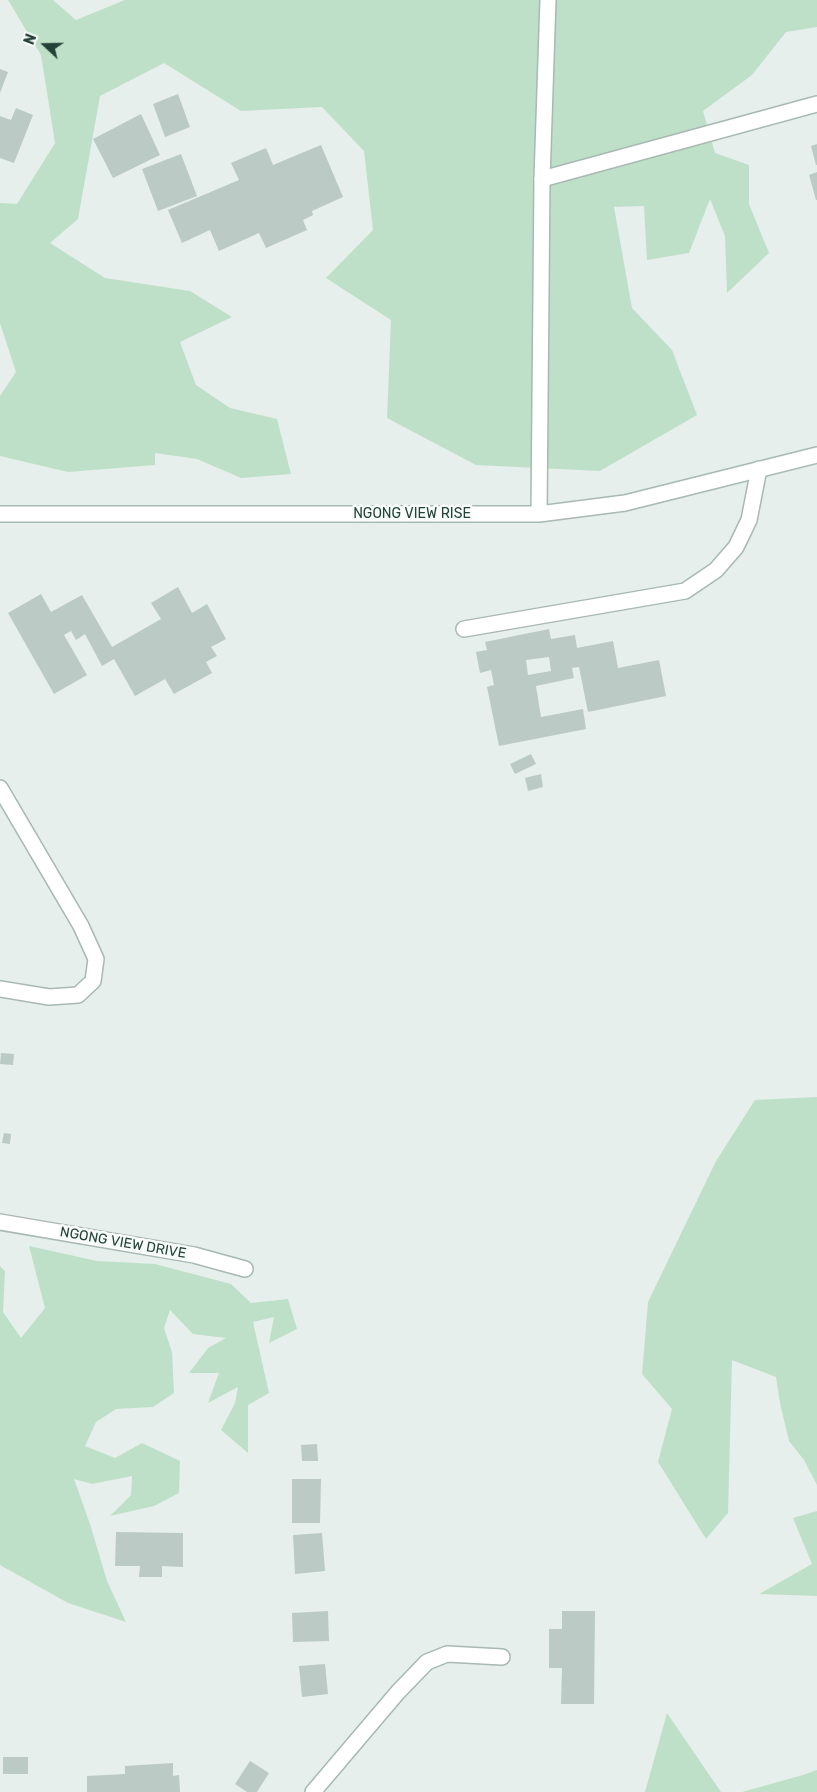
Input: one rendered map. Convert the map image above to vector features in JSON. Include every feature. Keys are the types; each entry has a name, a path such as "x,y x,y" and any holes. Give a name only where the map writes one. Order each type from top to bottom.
{"street":[{"path":"539,514 542,178 548,0"},
{"path":"542,178 817,104"},
{"name":"NGONG VIEW RISE","path":"0,514 539,514 624,504 817,454"},
{"path":"464,629 685,591 716,570 736,547 749,520 759,470"},
{"path":"0,788 81,926 96,959 93,981 78,995 49,997 0,989"},
{"name":"NGONG VIEW DRIVE","path":"0,1222 194,1255 245,1269"},
{"path":"314,1792 398,1692 427,1662 447,1654 502,1656"}],"green space":[{"path":"8,0 53,0 76,20 125,0 817,0 817,27 786,32 752,75 703,111 715,153 749,165 749,204 769,253 727,293 725,236 710,199 689,253 647,260 644,206 614,207 632,308 672,350 697,415 600,471 476,465 387,418 391,320 326,278 373,230 364,151 322,107 241,111 164,63 100,96 78,219 50,243 105,278 190,291 232,317 180,342 196,385 230,408 277,419 291,474 241,478 197,459 155,453 155,465 68,472 0,456 0,396 16,372 0,323 0,203 17,204 55,143 41,55"},
{"path":"817,1097 817,1485 804,1460 789,1441 776,1377 732,1360 728,1513 706,1539 658,1462 672,1409 642,1374 648,1302 716,1161 755,1100"},
{"path":"29,1246 97,1261 155,1264 231,1284 251,1303 288,1299 297,1329 269,1343 274,1317 253,1322 269,1393 248,1405 248,1453 221,1430 235,1403 238,1387 208,1403 219,1373 189,1373 208,1348 226,1338 193,1334 170,1310 164,1328 172,1352 174,1393 153,1407 116,1409 96,1422 85,1446 115,1458 142,1443 180,1461 179,1493 154,1506 110,1516 131,1495 132,1476 92,1484 74,1479 107,1581 126,1622 68,1603 0,1565 0,1266 5,1271 3,1312 21,1338 45,1308"},
{"path":"817,1511 817,1596 759,1594 812,1564 793,1518"},
{"path":"667,1713 721,1792 645,1792"},
{"path":"817,1770 817,1792 742,1792 803,1775"}],"building":[{"path":"0,69 8,72 0,93"},
{"path":"178,94 190,127 165,137 153,104"},
{"path":"16,108 33,115 14,163 0,158 0,116 11,120"},
{"path":"141,114 160,155 113,178 93,139"},
{"path":"817,144 817,165 816,165 811,146"},
{"path":"321,145 343,197 312,211 313,215 303,220 307,230 266,248 259,233 219,251 210,230 182,243 168,210 239,180 231,163 266,148 273,165"},
{"path":"181,154 197,196 158,211 142,169"},
{"path":"817,172 817,200 816,200 809,175"},
{"path":"178,587 192,613 207,604 226,639 211,647 217,656 206,662 212,673 174,694 165,679 135,696 114,659 102,666 85,634 76,640 71,631 64,635 87,675 54,694 8,613 41,594 51,612 82,595 112,647 161,619 151,603"},
{"path":"549,629 551,639 575,635 577,648 613,641 618,668 659,660 666,696 588,712 579,667 572,668 574,678 536,686 541,717 583,709 586,729 499,746 487,687 494,685 491,670 480,673 476,652 487,650 485,642","holes":["549,657 551,671 528,675 526,660"]},
{"path":"531,754 536,764 515,774 510,764"},
{"path":"541,774 543,787 528,791 525,778"},
{"path":"1,1053 14,1054 13,1065 0,1064"},
{"path":"4,1133 11,1134 10,1144 2,1143"},
{"path":"317,1444 318,1461 302,1461 301,1445"},
{"path":"292,1479 321,1479 320,1523 292,1523"},
{"path":"116,1532 183,1533 183,1567 162,1566 162,1577 139,1577 140,1566 115,1566"},
{"path":"322,1533 325,1571 295,1574 293,1535"},
{"path":"328,1611 329,1641 293,1642 292,1613"},
{"path":"562,1611 595,1611 594,1704 561,1704 562,1668 549,1668 549,1629 562,1629"},
{"path":"325,1664 328,1694 302,1697 299,1666"},
{"path":"3,1757 28,1757 28,1774 3,1774"},
{"path":"250,1761 269,1773 257,1792 247,1792 235,1784"},
{"path":"173,1763 173,1776 179,1775 180,1792 87,1792 87,1776 125,1774 125,1766"}]}
